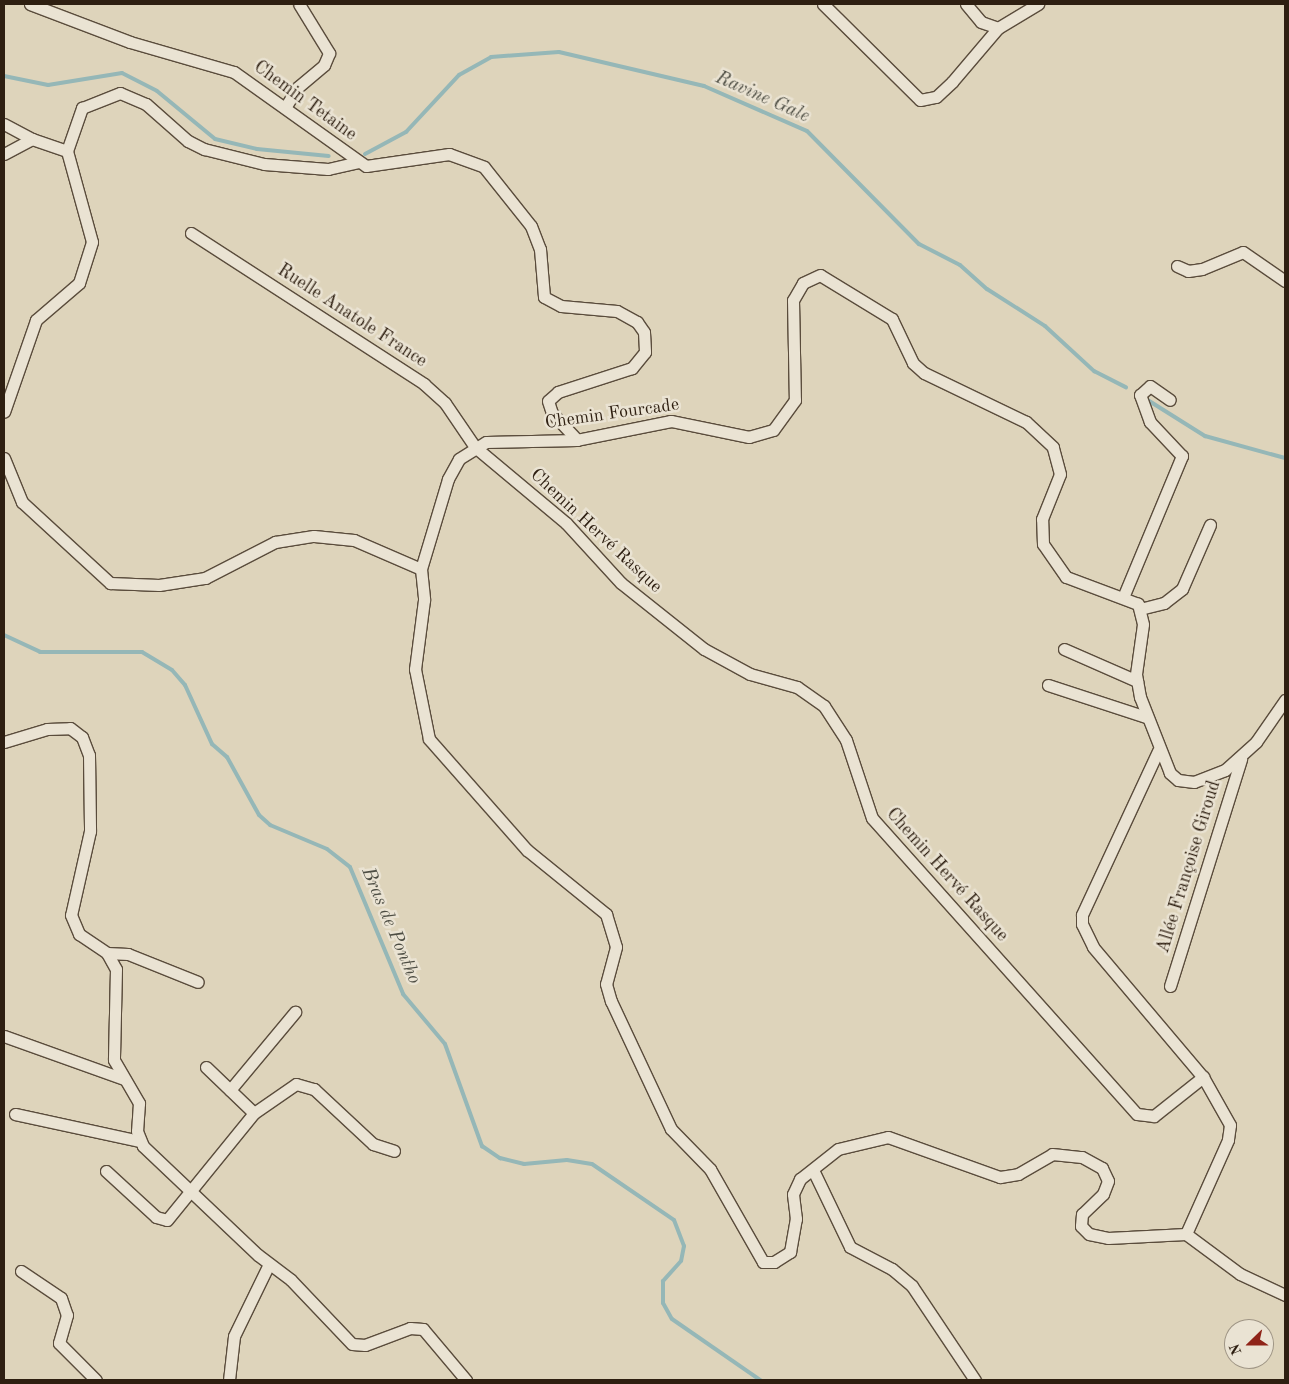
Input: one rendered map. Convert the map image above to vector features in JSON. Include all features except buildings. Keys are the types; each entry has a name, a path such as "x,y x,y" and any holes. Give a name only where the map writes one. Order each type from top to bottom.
{"street":[{"name":"Chemin Tetaine","path":"30,4 130,42 234,72 286,106 359,162 373,167 449,154 475,162 510,194 531,226 540,249 544,297 561,306 617,312 637,322 646,341 638,362 625,372 558,392 548,401 552,414 577,440"},
{"path":"286,106 298,87 324,65 329,53 299,4"},
{"path":"823,4 920,100 936,97 952,82 998,28 1038,4"},
{"path":"966,4 981,22 998,28"},
{"name":"Chemin Tetaine","path":"67,151 82,108 120,93 146,104 204,149 264,164 328,169 359,162"},
{"path":"4,124 32,139 67,151 75,164 77,196 92,242 79,283 36,320 4,412"},
{"path":"4,154 32,139"},
{"name":"Ruelle Anatole France","path":"191,233 401,366 445,403 475,447"},
{"path":"1177,266 1188,271 1202,269 1243,252 1285,281"},
{"name":"Chemin Fourcade","path":"421,569 448,480 459,459 475,447 503,440 577,440 671,421 749,437 773,430 795,400 794,300 808,279 824,276 892,320 913,363 924,374 1043,435 1061,467 1042,519 1048,556 1066,576 1124,595 1140,609"},
{"path":"1124,595 1182,456 1150,422 1140,395 1150,386 1170,400"},
{"name":"Chemin Hervé Rasque","path":"475,447 566,523 621,583 704,649 750,674 796,687 824,706 846,740 872,818 1137,1114 1154,1116 1203,1077"},
{"path":"4,458 22,502 110,583 159,585 205,578 275,542 314,536 354,540 421,569 424,600 415,669 429,739 527,850 606,914 616,947 606,976 611,1001 671,1128 710,1169 763,1262 774,1262 790,1252 795,1188 838,1149 880,1137 903,1140 1000,1177 1018,1174 1043,1157 1073,1155 1098,1165 1108,1181 1103,1194 1082,1214 1082,1226 1089,1234 1108,1238 1186,1234 1240,1274 1285,1295"},
{"path":"1210,525 1182,589 1164,603 1140,609 1137,681 1146,718 1158,751 1170,773 1187,782 1208,779 1240,759 1285,700"},
{"path":"1064,649 1137,681"},
{"path":"1048,685 1146,718"},
{"path":"4,742 59,727 70,728 82,737 92,774 90,831 71,914 79,934 107,953 128,954 198,982"},
{"path":"1158,751 1082,915 1082,924 1093,946 1203,1077 1228,1119 1230,1132 1186,1234"},
{"name":"Allée Françoise Giroud","path":"1170,986 1240,759"},
{"path":"107,953 117,979 114,1060 139,1103 140,1141"},
{"path":"230,1090 295,1012"},
{"path":"4,1036 124,1079"},
{"path":"206,1067 254,1113"},
{"path":"106,1171 160,1219 170,1218 193,1193 254,1113 286,1088 306,1085 367,1140 394,1150"},
{"path":"15,1114 140,1141 269,1264 291,1280 352,1344 365,1345 410,1328 423,1329 466,1380"},
{"path":"813,1170 850,1247 887,1266 912,1286 975,1380"},
{"path":"229,1380 234,1336 269,1264"},
{"path":"21,1271 60,1298 67,1315 59,1343 96,1380"}],"waterway":[{"name":"Ravine Gale","path":"365,154 406,132 459,75 491,57 559,52 704,86 807,131 919,244 960,265 987,289 1045,326 1094,371 1126,387"},
{"name":"Ravine Gale","path":"4,76 48,85 122,73 157,91 215,139 257,149 329,156"},
{"name":"Ravine Gale","path":"1146,399 1205,436 1285,458"},
{"name":"Bras de Pontho","path":"4,635 40,652 142,652 172,670 185,685 212,744 227,757 259,815 270,825 327,849 350,867 403,994 445,1044 482,1146 500,1158 524,1164 567,1160 592,1164 674,1220 684,1246 681,1261 663,1281 663,1303 672,1319 760,1380"}]}
